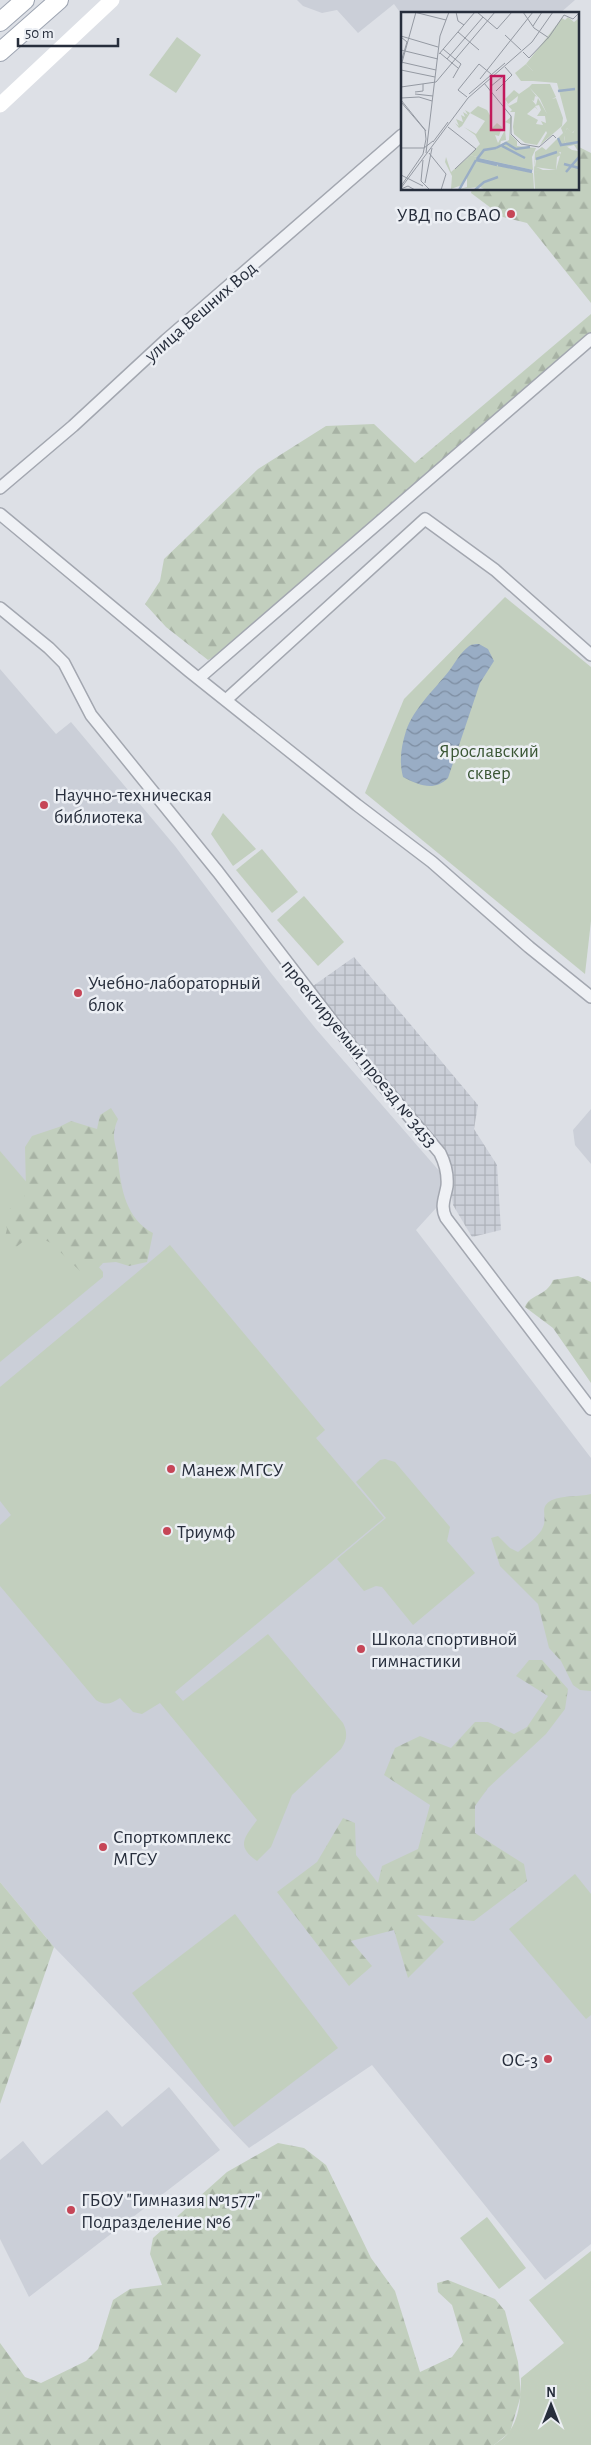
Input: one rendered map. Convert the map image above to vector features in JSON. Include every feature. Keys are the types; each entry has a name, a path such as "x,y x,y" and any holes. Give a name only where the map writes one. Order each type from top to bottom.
{"main road":[{"path":"0,22 25,0"},
{"path":"0,52 59,0"}],"street":[{"path":"0,105 112,0"},
{"name":"улица Вешних Вод","path":"0,488 67,431 166,340 401,136"},
{"path":"199,678 591,339"},
{"path":"0,514 199,678 357,805 432,862 591,997"},
{"path":"227,699 425,519 495,570 591,655"},
{"name":"проектируемый проезд № 3453","path":"0,608 49,648 64,663 92,714 369,1069 440,1153 445,1163 447,1178 442,1206 446,1218 591,1409"}],"shaded area":[{"path":"297,0 575,0 561,12 401,12 401,14 394,4 358,33 337,10 322,13 303,6"},
{"path":"0,669 56,734 71,722 175,846 316,1029 441,1173 444,1185 442,1197 437,1207 416,1230 591,1458 591,2244 545,2280 372,2065 249,2148 54,1947 0,1882"},
{"path":"354,957 478,1105 474,1129 497,1165 501,1230 472,1237 453,1205 447,1157 313,986"},
{"path":"591,1109 591,1164 575,1145 573,1130"},
{"name":"ГБОУ \"Гимназия №1577\" Подразделение №6","path":"169,2087 220,2150 29,2297 0,2239 0,2160 23,2141 42,2165 107,2110 122,2127"}],"green space":[{"path":"177,37 201,55 176,93 149,75"},
{"path":"578,146 591,153 591,303 527,223 503,217 471,193 472,190 578,190"},
{"path":"591,314 591,334 232,647 208,660 166,627 145,604 160,581 164,559 258,469 326,426 374,424 415,463"},
{"name":"Ярославский сквер","path":"505,597 591,667 591,921 585,974 365,793 404,699"},
{"path":"223,813 256,849 233,866 211,834"},
{"path":"262,849 298,892 272,913 236,870"},
{"path":"304,896 344,942 318,966 277,920"},
{"path":"111,1108 118,1119 114,1130 114,1140 126,1202 137,1220 153,1233 147,1262 129,1266 116,1262 103,1263 93,1274 81,1272 51,1243 39,1237 25,1240 15,1248 5,1237 7,1229 3,1213 23,1201 26,1188 25,1147 32,1136 71,1121 97,1129 100,1115"},
{"path":"0,1151 103,1272 103,1277 0,1362"},
{"name":"Манеж МГСУ","path":"170,1245 325,1430 316,1438 384,1518 175,1692 183,1701 268,1634 343,1723 346,1730 345,1743 292,1795 271,1847 257,1861 246,1851 244,1841 257,1820 160,1703 142,1714 133,1712 120,1698 108,1704 96,1700 0,1586 0,1525 11,1515 0,1501 0,1387"},
{"path":"578,1276 591,1282 591,1383 553,1328 525,1307 527,1303 547,1289 553,1280"},
{"path":"385,1459 395,1462 450,1527 447,1541 475,1573 413,1625 382,1587 376,1586 364,1591 337,1559 386,1518 356,1482 380,1460"},
{"path":"591,1494 591,1691 580,1690 573,1685 561,1661 549,1648 538,1604 500,1566 491,1538 498,1536 510,1548 518,1552 536,1537 541,1530 544,1523 544,1509 548,1503 561,1497"},
{"path":"529,1660 542,1660 568,1689 565,1709 546,1734 488,1788 475,1806 475,1833 524,1864 527,1881 474,1921 417,1915 444,1942 408,1978 394,1930 351,1941 372,1966 349,1986 277,1892 317,1862 343,1818 355,1823 356,1855 378,1883 382,1866 418,1849 430,1805 384,1775 395,1748 420,1736 451,1748 475,1722 488,1722 514,1734 527,1727 548,1696 516,1676"},
{"path":"575,1874 591,1894 591,2015 586,2019 509,1929"},
{"path":"0,1882 54,1947 0,2104"},
{"path":"235,1914 338,2048 234,2127 132,1993"},
{"path":"278,2143 304,2148 326,2165 371,2258 395,2291 420,2372 452,2357 463,2342 452,2305 438,2292 437,2283 448,2280 495,2299 505,2311 518,2362 521,2395 510,2432 494,2445 0,2445 0,2343 25,2377 41,2383 86,2361 98,2349 113,2300 130,2289 162,2285 150,2254 153,2238 227,2172"},
{"path":"487,2217 526,2268 499,2289 460,2238"},
{"path":"591,2251 591,2445 494,2445 508,2434 516,2420 521,2378 564,2343 529,2300"}],"water":[{"path":"479,644 488,649 494,661 480,683 448,778 437,785 426,786 403,777 401,765 402,748 406,731 414,715 462,652 470,645"}],"place":[{"name":"УВД по СВАО","path":"511,214"},
{"name":"Научно-техническая библиотека","path":"44,805"},
{"name":"Учебно-лабораторный блок","path":"78,993"},
{"name":"Манеж МГСУ","path":"171,1469"},
{"name":"Триумф","path":"167,1531"},
{"name":"Школа спортивной гимнастики","path":"361,1649"},
{"name":"Спорткомплекс МГСУ","path":"103,1847"},
{"name":"ОС-3","path":"548,2059"},
{"name":"ГБОУ \"Гимназия №1577\" Подразделение №6","path":"71,2210"}]}
